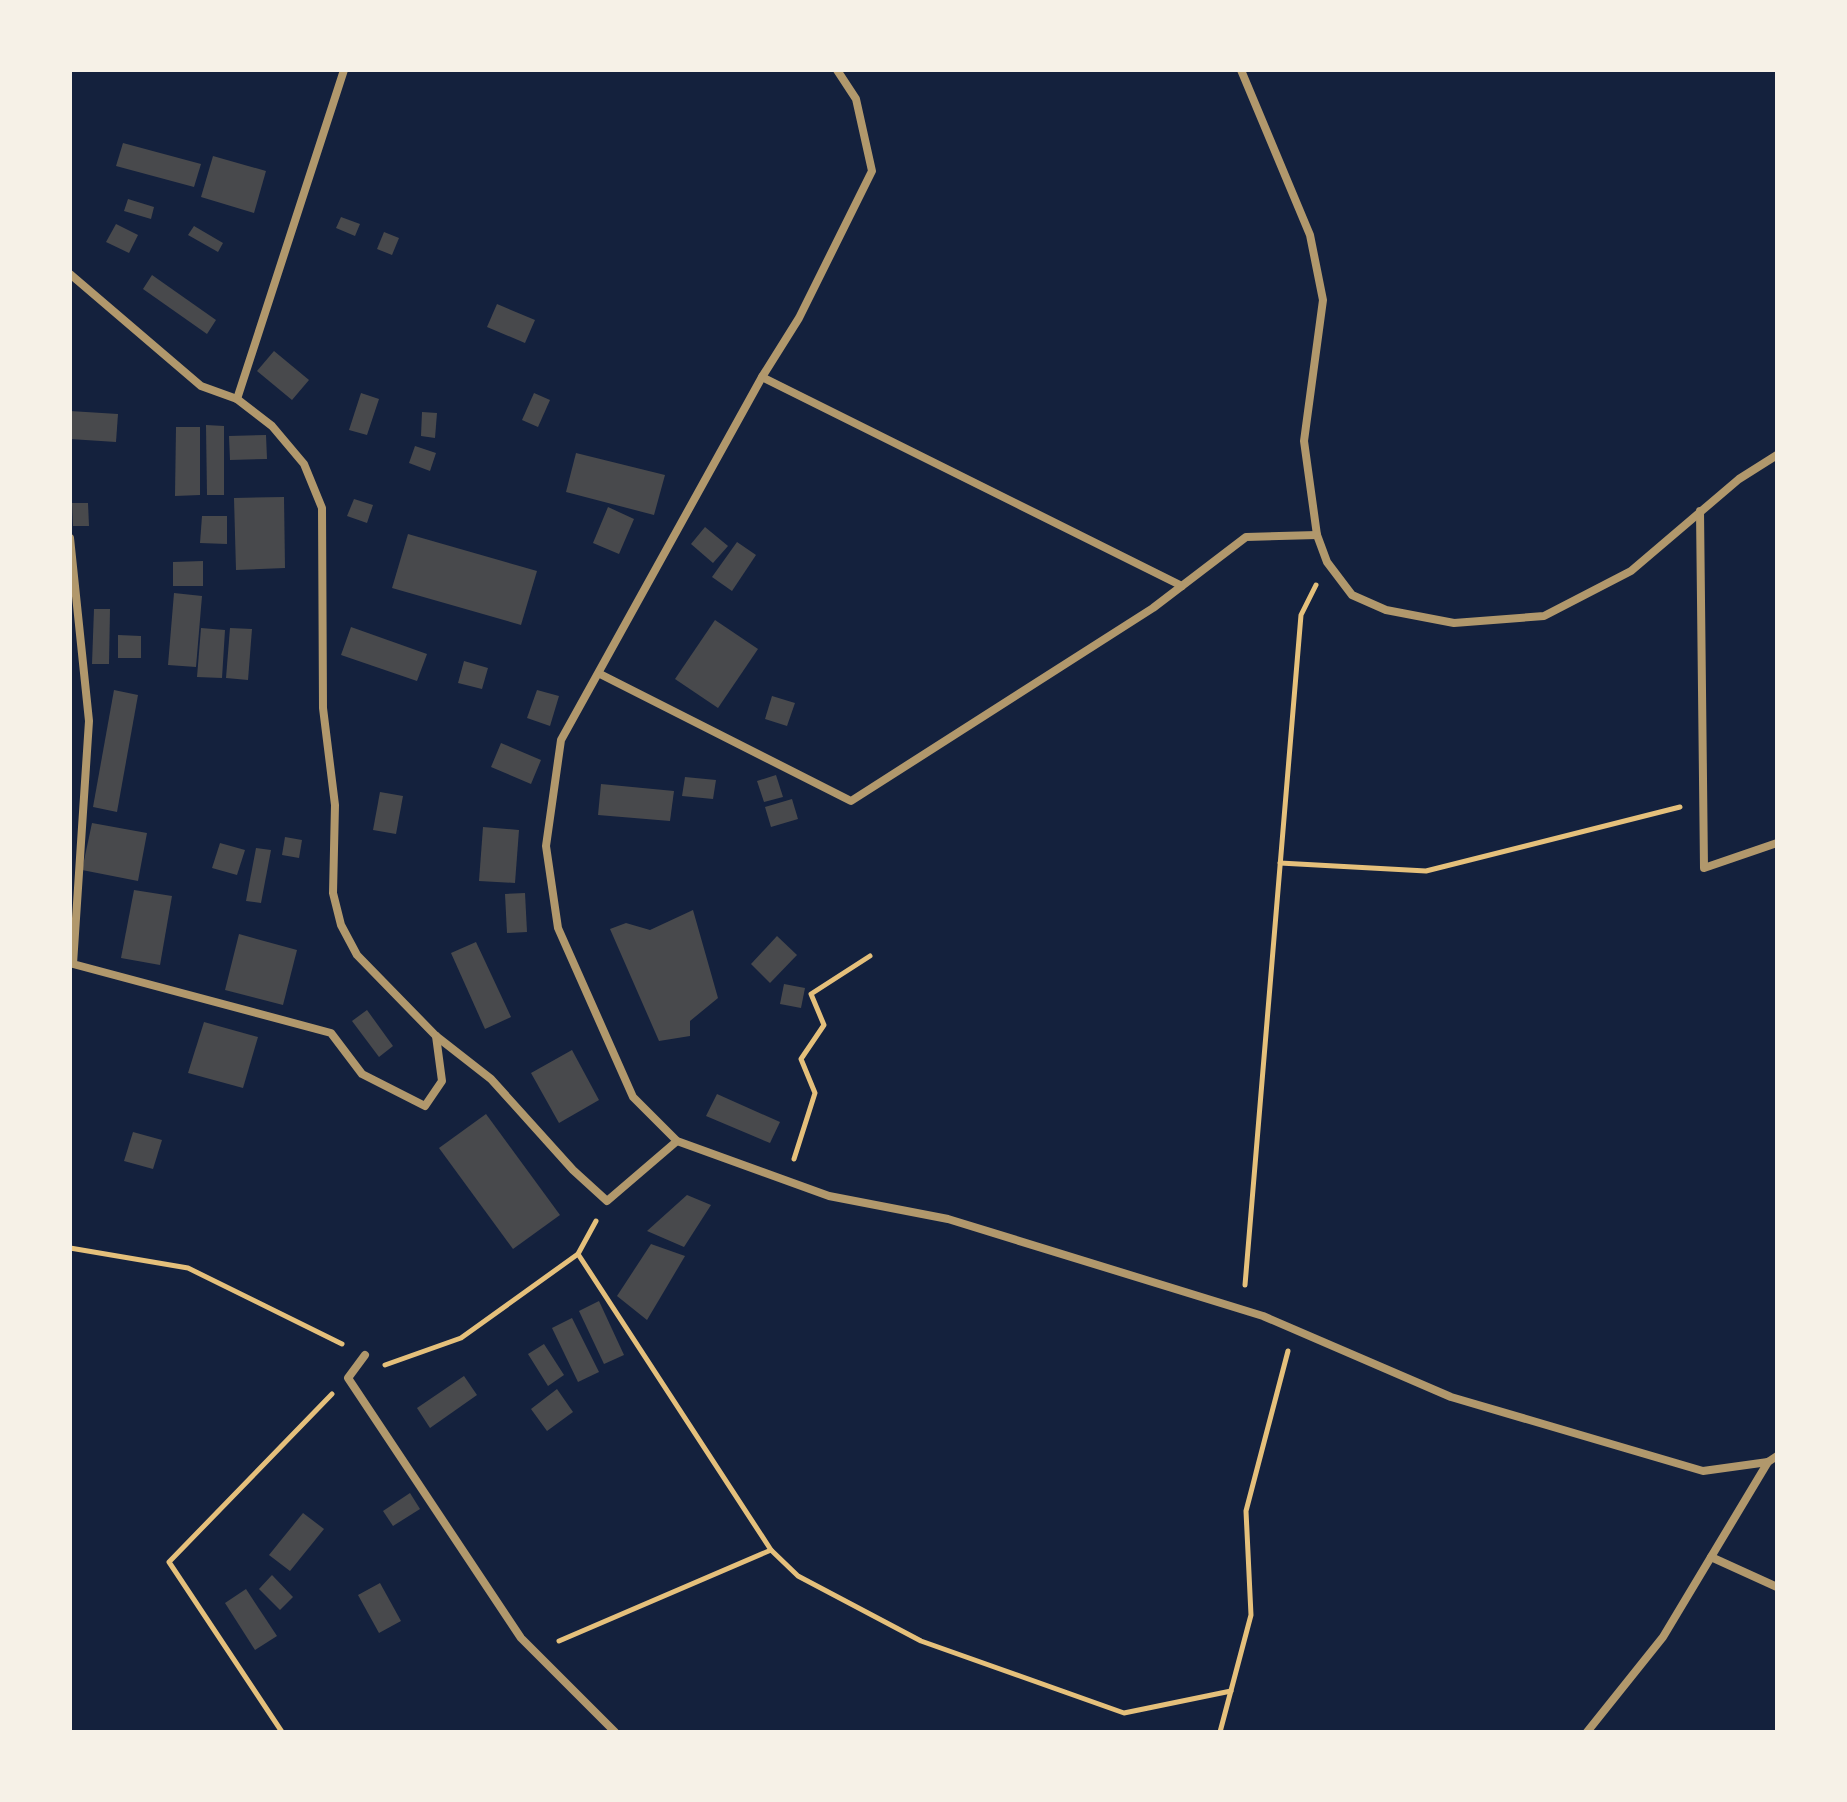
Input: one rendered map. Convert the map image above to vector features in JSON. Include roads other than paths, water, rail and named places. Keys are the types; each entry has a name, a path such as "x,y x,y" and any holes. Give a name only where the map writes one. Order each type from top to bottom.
{"street":[{"path":"237,399 344,70"},
{"path":"837,70 856,99 872,171 799,318 762,377 561,740 546,846 558,928 633,1097 677,1141 786,1181 829,1196 948,1219 1243,1311 1451,1397 1703,1471 1773,1459"},
{"path":"1241,70 1310,235 1323,300 1304,441 1317,535 1327,562 1352,595 1386,610 1454,623 1544,616 1631,571 1739,479 1777,455"},
{"path":"70,274 201,386 237,399 272,426 304,464 322,508 323,708 335,805 333,893 341,925 357,955 436,1036 491,1079 573,1170 607,1201 677,1141"},
{"path":"762,377 1182,586"},
{"path":"1700,511 1704,868 1777,843"},
{"path":"600,674 851,801 1153,608 1246,537 1317,535"},
{"path":"70,538 89,721 73,964 331,1033 362,1074 425,1106 442,1081 436,1036"},
{"path":"365,1355 348,1378 521,1638 615,1732"},
{"path":"1587,1732 1663,1637 1773,1459"},
{"path":"1711,1557 1777,1587"}]}
